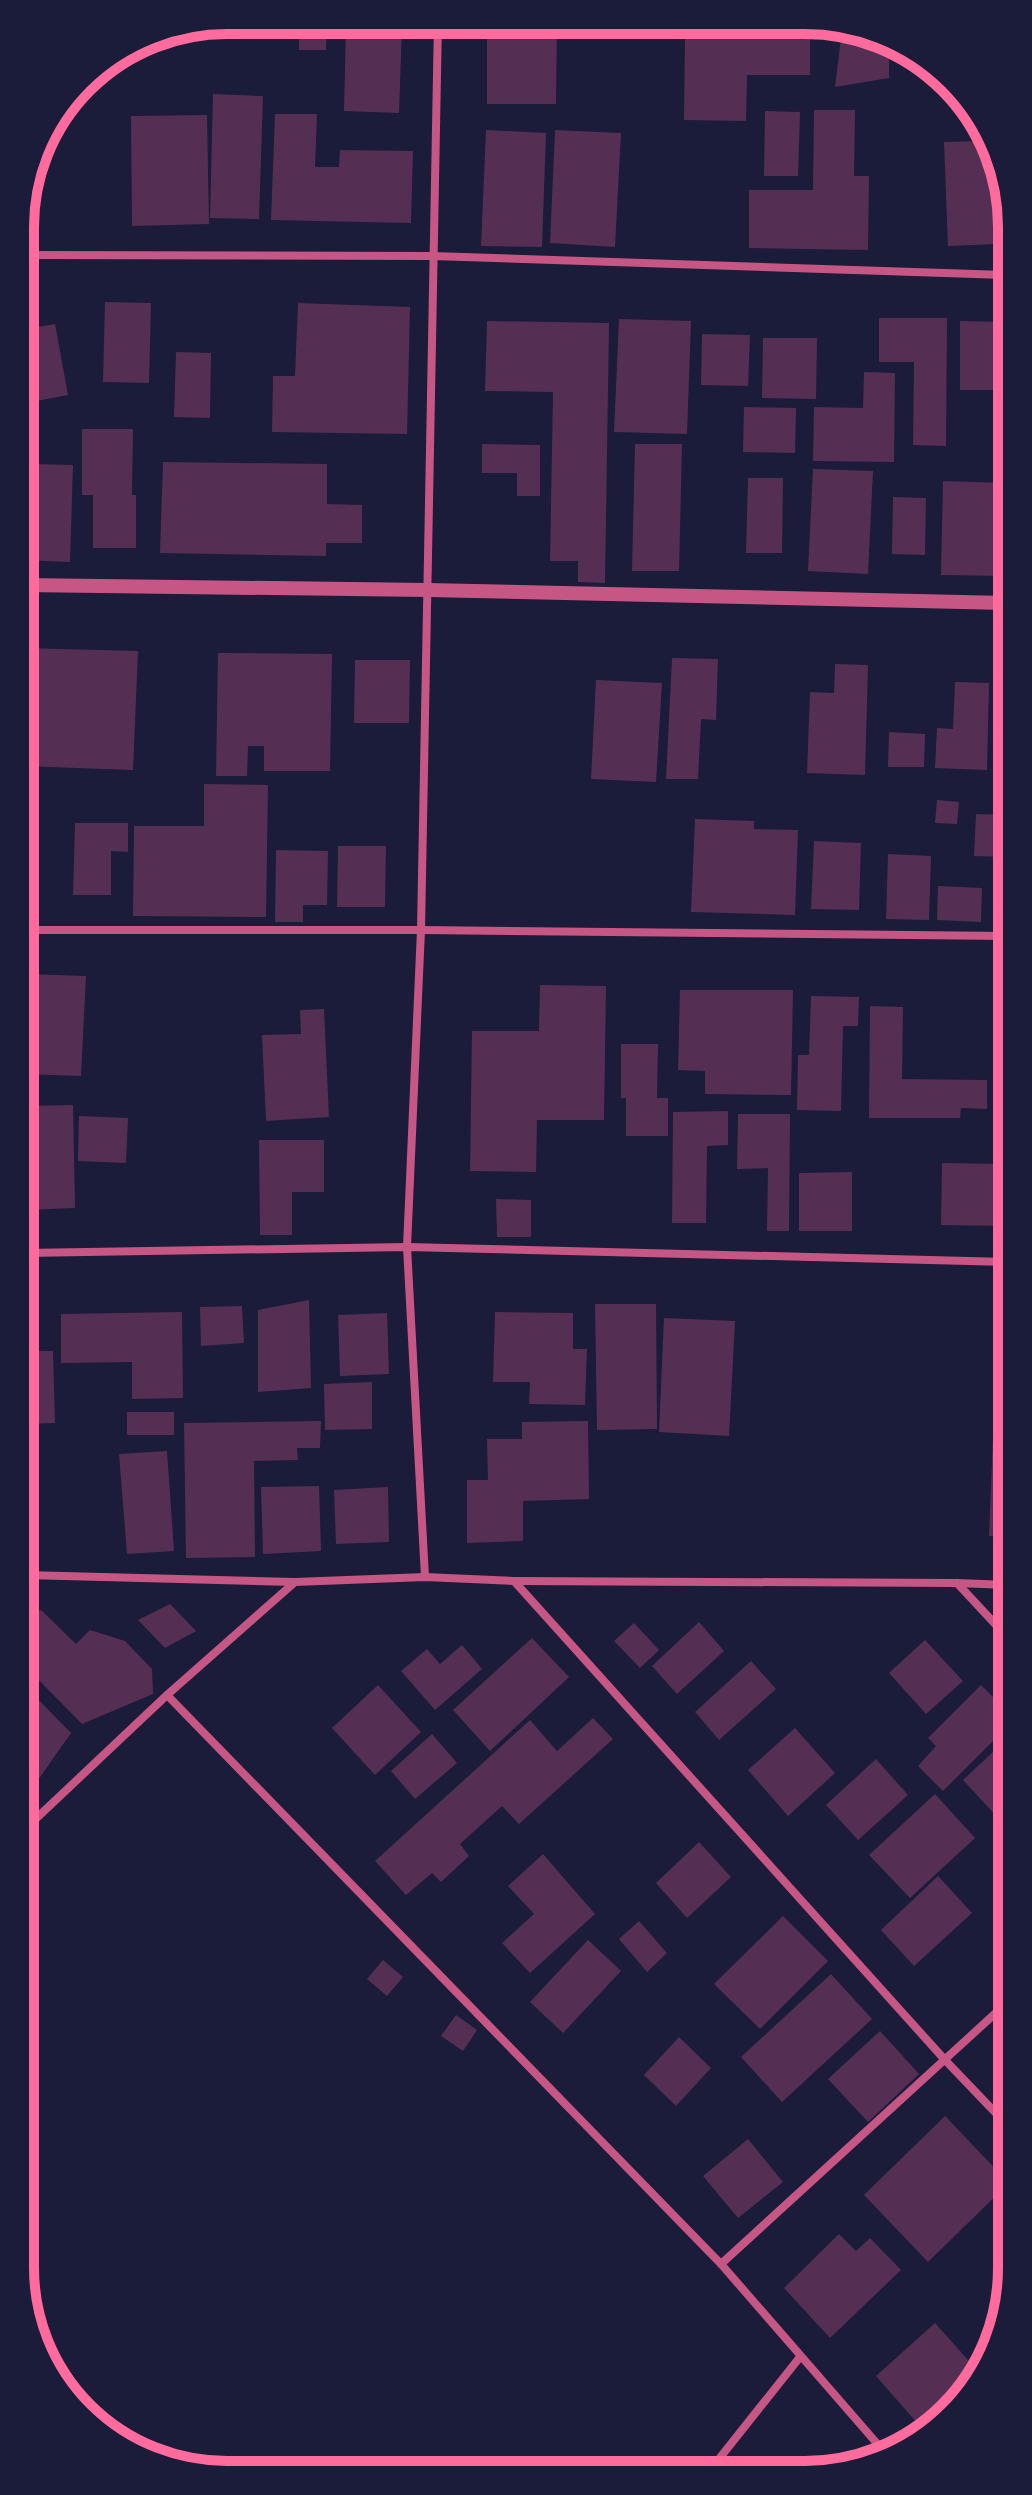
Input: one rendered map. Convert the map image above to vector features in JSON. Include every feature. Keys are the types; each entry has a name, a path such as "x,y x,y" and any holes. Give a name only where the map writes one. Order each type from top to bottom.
{"street":[{"path":"425,1577 407,1247 421,930 438,34"},
{"path":"34,255 432,256 998,275"},
{"path":"34,585 998,603"},
{"path":"34,930 998,936"},
{"path":"34,1253 407,1247 998,1262"},
{"path":"34,1575 295,1582 425,1577 514,1581 998,1585"},
{"path":"514,1581 998,2115"},
{"path":"34,1821 167,1695 295,1582"},
{"path":"956,1583 998,1627"},
{"path":"167,1695 721,2264 879,2446"},
{"path":"721,2264 998,2011"},
{"path":"717,2461 800,2357"}],"building":[{"path":"299,34 327,34 326,50 299,50"},
{"path":"346,34 402,34 399,113 344,111"},
{"path":"487,34 557,34 556,104 487,104"},
{"path":"702,34 810,34 810,75 747,75 746,121 684,120 685,37 702,37"},
{"path":"841,38 889,54 889,78 835,87"},
{"path":"213,94 263,96 259,219 210,218"},
{"path":"814,110 855,110 854,176 869,176 868,250 749,248 749,190 813,190"},
{"path":"765,111 800,112 798,176 764,176"},
{"path":"275,114 317,114 315,167 339,167 340,150 413,151 411,223 271,220"},
{"path":"207,115 209,224 132,226 131,116"},
{"path":"486,130 546,133 542,247 481,246"},
{"path":"555,130 621,133 615,247 550,243"},
{"path":"977,141 994,193 996,244 948,246 944,142"},
{"path":"105,302 151,303 149,383 103,382"},
{"path":"298,303 410,307 407,434 272,432 273,376 295,376"},
{"path":"879,318 947,318 946,446 913,445 914,362 879,362"},
{"path":"619,319 691,321 687,434 614,432"},
{"path":"487,321 609,323 605,583 578,582 578,561 550,561 553,392 485,391"},
{"path":"960,321 998,322 998,390 960,390"},
{"path":"55,324 68,395 34,402 34,328"},
{"path":"702,334 750,335 748,386 701,385"},
{"path":"763,338 817,338 816,399 762,398"},
{"path":"176,352 211,353 210,418 174,417"},
{"path":"864,372 895,373 894,462 813,461 814,407 863,408"},
{"path":"744,407 796,408 795,453 743,452"},
{"path":"82,429 133,429 132,495 136,495 136,548 93,548 93,495 82,495"},
{"path":"482,444 540,445 540,496 517,496 517,473 482,473"},
{"path":"635,444 682,444 679,571 632,571"},
{"path":"163,462 327,464 327,504 362,505 362,543 326,543 326,556 160,553"},
{"path":"34,464 73,465 70,562 34,560"},
{"path":"813,469 873,471 868,574 808,571"},
{"path":"748,478 783,478 782,553 746,553"},
{"path":"943,481 998,483 998,576 941,575"},
{"path":"893,497 926,498 925,555 892,554"},
{"path":"34,648 138,651 133,770 34,766"},
{"path":"218,653 332,654 330,771 264,771 264,746 248,746 247,776 216,776"},
{"path":"672,658 718,659 716,720 701,719 698,779 666,779"},
{"path":"355,660 410,660 409,723 354,723"},
{"path":"835,664 868,665 865,775 807,773 810,692 834,693"},
{"path":"596,680 662,683 656,782 591,779"},
{"path":"955,682 989,683 987,770 935,768 937,728 953,729"},
{"path":"889,732 925,734 924,767 888,767"},
{"path":"204,784 268,785 266,917 133,916 134,826 204,826"},
{"path":"937,800 959,802 957,824 935,823"},
{"path":"976,814 998,815 998,857 974,856"},
{"path":"695,819 754,821 754,829 798,830 795,915 691,912"},
{"path":"75,823 128,823 128,852 111,851 111,895 73,895"},
{"path":"814,841 861,843 859,910 811,909"},
{"path":"338,846 386,846 385,907 337,907"},
{"path":"276,850 328,851 327,905 303,905 303,922 275,922"},
{"path":"888,854 931,856 929,920 886,919"},
{"path":"938,886 982,888 981,922 937,920"},
{"path":"34,974 86,976 81,1076 34,1074"},
{"path":"540,985 606,986 604,1120 537,1120 536,1172 470,1171 472,1031 539,1031"},
{"path":"680,990 793,990 791,1095 705,1094 705,1071 678,1070"},
{"path":"811,996 859,997 858,1026 843,1026 841,1111 797,1110 798,1055 809,1055"},
{"path":"870,1006 903,1007 902,1079 987,1080 987,1109 961,1108 960,1118 869,1118"},
{"path":"324,1009 329,1117 266,1121 262,1035 301,1034 300,1010"},
{"path":"621,1044 658,1044 657,1098 668,1098 668,1136 626,1136 626,1098 621,1098"},
{"path":"995,1082 998,1082 998,1152 994,1152"},
{"path":"73,1105 75,1208 34,1210 34,1106"},
{"path":"728,1111 728,1145 707,1146 706,1223 672,1223 673,1112"},
{"path":"738,1114 790,1114 789,1231 767,1231 768,1168 737,1169"},
{"path":"79,1116 128,1118 126,1163 78,1161"},
{"path":"259,1140 324,1140 324,1192 292,1192 292,1235 260,1235"},
{"path":"942,1163 998,1164 998,1226 941,1225"},
{"path":"852,1172 852,1231 799,1231 799,1173"},
{"path":"496,1199 531,1200 531,1237 497,1237"},
{"path":"309,1300 311,1388 258,1392 258,1310"},
{"path":"34,1304 37,1351 53,1351 55,1423 34,1424"},
{"path":"595,1304 656,1304 657,1429 597,1430"},
{"path":"242,1306 244,1343 201,1346 200,1307"},
{"path":"182,1312 183,1398 132,1399 132,1362 61,1363 61,1314"},
{"path":"495,1312 573,1313 573,1349 587,1349 585,1405 529,1404 530,1382 493,1382"},
{"path":"387,1313 389,1374 340,1376 338,1315"},
{"path":"664,1318 735,1321 729,1436 659,1432"},
{"path":"372,1382 372,1429 325,1430 324,1384"},
{"path":"994,1410 998,1410 998,1536 989,1536"},
{"path":"127,1412 174,1412 174,1435 127,1435"},
{"path":"321,1421 320,1448 297,1448 298,1460 254,1461 255,1557 186,1558 184,1423"},
{"path":"588,1421 589,1499 523,1501 523,1541 467,1543 467,1480 488,1480 487,1439 522,1439 522,1422"},
{"path":"167,1451 174,1551 127,1554 119,1454"},
{"path":"35,1482 36,1542 34,1542"},
{"path":"319,1486 321,1551 263,1554 261,1487"},
{"path":"388,1487 389,1542 336,1544 334,1490"},
{"path":"170,1604 196,1631 165,1648 138,1620"},
{"path":"41,1610 76,1644 90,1630 125,1641 152,1669 153,1694 82,1724 34,1675 34,1615"},
{"path":"699,1622 724,1651 677,1694 652,1666"},
{"path":"634,1623 659,1650 640,1668 614,1641"},
{"path":"532,1638 569,1677 490,1751 453,1710"},
{"path":"925,1640 963,1681 926,1714 889,1673"},
{"path":"462,1645 482,1669 435,1710 401,1671 427,1649 440,1664"},
{"path":"751,1661 776,1689 719,1740 695,1712"},
{"path":"378,1685 421,1732 375,1775 332,1728"},
{"path":"981,1685 998,1702 998,1736 943,1791 918,1766 936,1746 928,1738"},
{"path":"34,1695 71,1733 38,1780 34,1776"},
{"path":"593,1718 613,1739 519,1824 502,1806 460,1844 469,1856 441,1882 432,1873 406,1895 375,1861 530,1720 557,1751"},
{"path":"795,1728 835,1773 788,1816 748,1770"},
{"path":"432,1734 457,1763 415,1799 391,1771"},
{"path":"998,1747 998,1818 963,1780"},
{"path":"876,1759 908,1795 858,1840 826,1805"},
{"path":"935,1794 975,1838 910,1898 869,1855"},
{"path":"699,1842 731,1877 687,1918 656,1883"},
{"path":"543,1854 595,1914 530,1973 502,1943 534,1914 508,1886"},
{"path":"938,1876 972,1913 914,1966 881,1930"},
{"path":"783,1916 828,1961 760,2029 714,1984"},
{"path":"639,1921 667,1953 647,1972 619,1939"},
{"path":"588,1940 621,1971 563,2033 530,2002"},
{"path":"383,1960 403,1977 387,1996 367,1979"},
{"path":"831,1974 872,2019 782,2102 741,2057"},
{"path":"456,2015 477,2030 463,2051 441,2036"},
{"path":"880,2031 919,2074 868,2122 828,2079"},
{"path":"679,2037 711,2068 676,2106 644,2075"},
{"path":"945,2116 998,2171 998,2194 928,2262 864,2195"},
{"path":"748,2139 783,2182 738,2218 703,2176"},
{"path":"839,2234 856,2251 870,2238 901,2270 830,2338 784,2288"},
{"path":"935,2323 972,2365 953,2392 918,2424 876,2376"}]}
